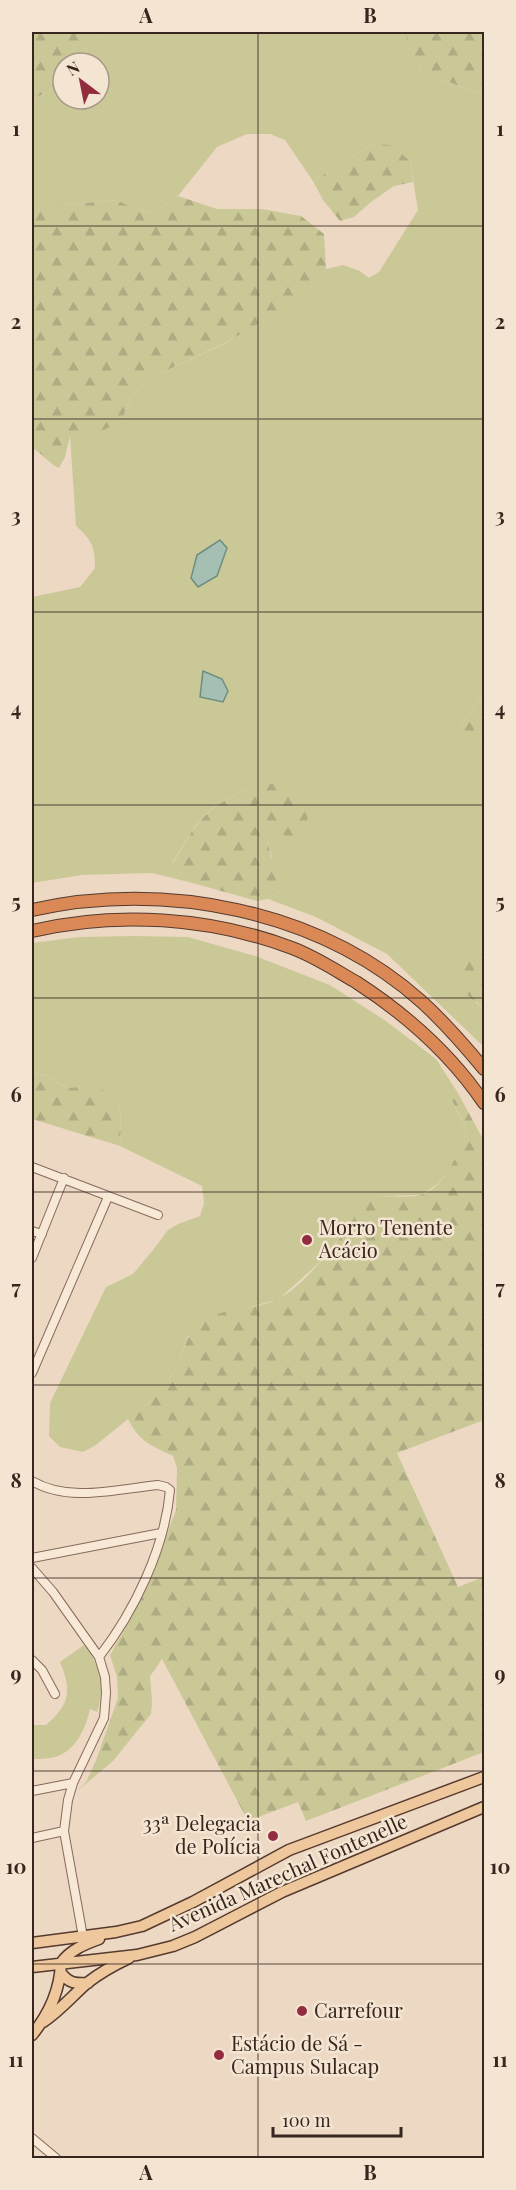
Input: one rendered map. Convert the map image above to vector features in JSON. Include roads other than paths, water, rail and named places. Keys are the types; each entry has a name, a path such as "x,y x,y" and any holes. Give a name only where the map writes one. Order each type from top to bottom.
{"highway":[{"path":"32,910 95,900 144,898 212,905 264,917 351,951 391,978 422,1002 484,1069"},
{"path":"32,931 90,922 135,919 202,925 292,948 330,966 406,1017 443,1050 484,1103"}],"main road":[{"name":"Avenida Marechal Fontenelle","path":"32,1943 84,1937 142,1926 289,1850 484,1777"},
{"name":"Avenida Marechal Fontenelle","path":"32,1967 61,1968 159,1950 195,1937 282,1892 484,1807"},
{"path":"32,2035 43,2022 56,1995 61,1968 66,1956 76,1949 116,1932"},
{"path":"43,2022 60,2010 88,1983 117,1964 137,1955"},
{"path":"61,1968 68,1981 88,1983"}],"street":[{"path":"32,1167 158,1215"},
{"path":"32,1258 64,1178"},
{"path":"32,1373 108,1197"},
{"path":"32,1231 42,1234"},
{"path":"32,1481 41,1487 66,1494 162,1485 168,1488 170,1493 147,1574 126,1618 99,1657"},
{"path":"32,1558 160,1533"},
{"path":"32,1568 53,1592 99,1657 106,1693 104,1718 73,1783 64,1831 84,1937"},
{"path":"32,1660 42,1670 55,1694"},
{"path":"32,1791 73,1783"},
{"path":"32,1838 64,1831"},
{"path":"32,2138 56,2158"}],"place":[{"name":"Morro Tenente Acácio","path":"307,1240"},
{"name":"33ª Delegacia de Polícia","path":"273,1836"},
{"name":"Carrefour","path":"302,2011"},
{"name":"Estácio de Sá - Campus Sulacap","path":"219,2055"}]}
